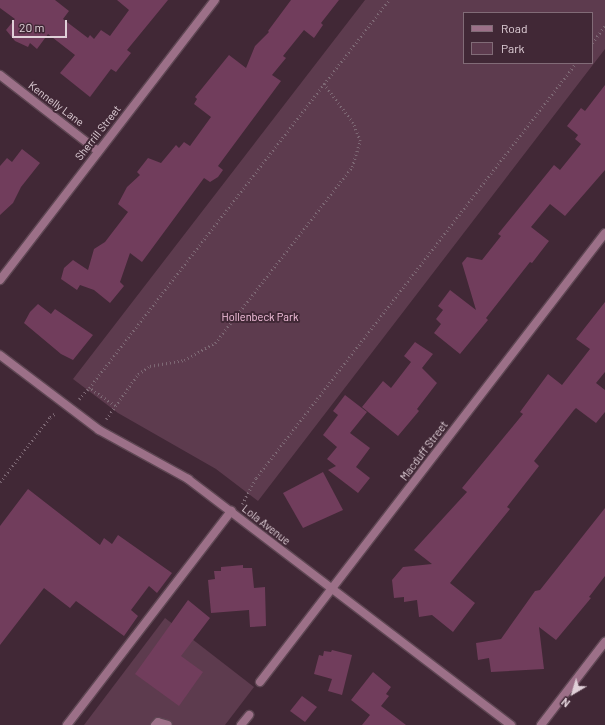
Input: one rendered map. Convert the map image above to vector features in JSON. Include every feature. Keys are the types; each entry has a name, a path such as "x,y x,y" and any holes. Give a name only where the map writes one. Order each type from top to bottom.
{"street":[{"name":"Sherrill Street","path":"0,280 215,0"},
{"name":"Kennelly Lane","path":"0,75 98,151"},
{"name":"Macduff Street","path":"260,682 605,233"},
{"name":"Lola Avenue","path":"0,354 99,430 188,479 511,725"},
{"path":"66,725 234,513"},
{"path":"541,725 605,642"},
{"path":"241,725 249,715"},
{"path":"154,725 158,722 168,725"}],"path":[{"path":"0,482 50,417 82,398 323,83 389,0"},
{"path":"593,42 605,26"},
{"path":"234,513 256,478 575,64"},
{"path":"99,430 138,374 150,366 184,360 215,343 352,167 360,142 353,123 323,83"},
{"path":"89,388 115,406"}],"green space":[{"name":"Hollenbeck Park","path":"365,0 605,0 605,49 258,501 216,469 118,413 73,379"},
{"path":"165,618 254,687 225,725 84,725"}],"building":[{"path":"0,0 55,0 69,11 63,19 88,38 90,35 94,39 101,30 110,36 129,10 117,0 168,0 127,50 131,53 116,72 111,69 90,97 60,73 75,55 48,34 37,49 30,43 28,47 15,41 6,30 15,19 0,8"},
{"path":"291,0 339,0 321,23 323,25 314,38 304,30 283,56 286,58 272,75 281,81 218,166 223,170 218,177 210,182 204,178 142,262 130,253 120,282 124,286 110,303 94,290 80,285 77,290 61,279 64,268 73,260 88,270 94,249 105,242 128,212 118,204 127,187 140,175 137,172 148,158 161,163 176,145 179,148 184,142 190,146 211,117 194,104 197,99 195,97 229,55 246,68 255,46 269,32 268,31"},
{"path":"605,85 605,170 565,216 550,204 531,227 549,241 532,263 530,262 486,318 488,320 460,354 434,333 441,324 436,319 443,310 438,306 450,290 476,310 462,263 467,257 482,260 501,236 498,234 554,165 560,170 581,144 575,139 578,135 567,126 581,108 585,111"},
{"path":"22,149 40,163 21,187 13,203 0,215 0,166 7,158 12,162"},
{"path":"605,302 605,372 596,383 605,390 605,412 596,423 576,408 534,461 539,466 507,507 510,509 450,583 475,603 453,632 432,615 419,617 417,600 404,602 404,597 394,598 392,580 403,567 432,564 414,550 467,492 462,488 523,414 520,412 548,374 562,385 590,349 576,339"},
{"path":"38,304 51,314 55,309 93,335 73,360 61,354 24,323 30,312"},
{"path":"415,342 433,354 422,368 437,383 417,409 419,411 398,436 362,407 383,381 391,388 411,362 404,356"},
{"path":"345,395 367,412 350,433 370,448 356,467 370,478 358,493 328,470 336,466 327,459 337,447 323,435 338,415 333,411"},
{"path":"323,472 343,510 303,528 283,493"},
{"path":"28,489 100,545 104,538 112,544 118,535 172,573 157,593 149,586 131,610 138,616 124,636 76,601 70,608 44,588 0,645 0,526"},
{"path":"605,508 605,576 589,597 591,598 556,640 539,627 544,669 491,672 489,658 478,660 476,643 501,639 535,591 540,590"},
{"path":"243,565 243,568 252,568 254,588 265,587 266,626 250,627 249,610 211,613 208,580 215,579 214,571 221,571 221,567"},
{"path":"188,600 210,618 181,656 203,672 179,706 135,674"},
{"path":"332,650 352,655 342,695 328,691 332,679 314,674 319,655 323,656 324,651 331,652"},
{"path":"373,672 391,687 386,694 389,696 381,706 406,725 362,725 370,715 351,700"},
{"path":"302,696 317,707 305,722 290,711"}]}
